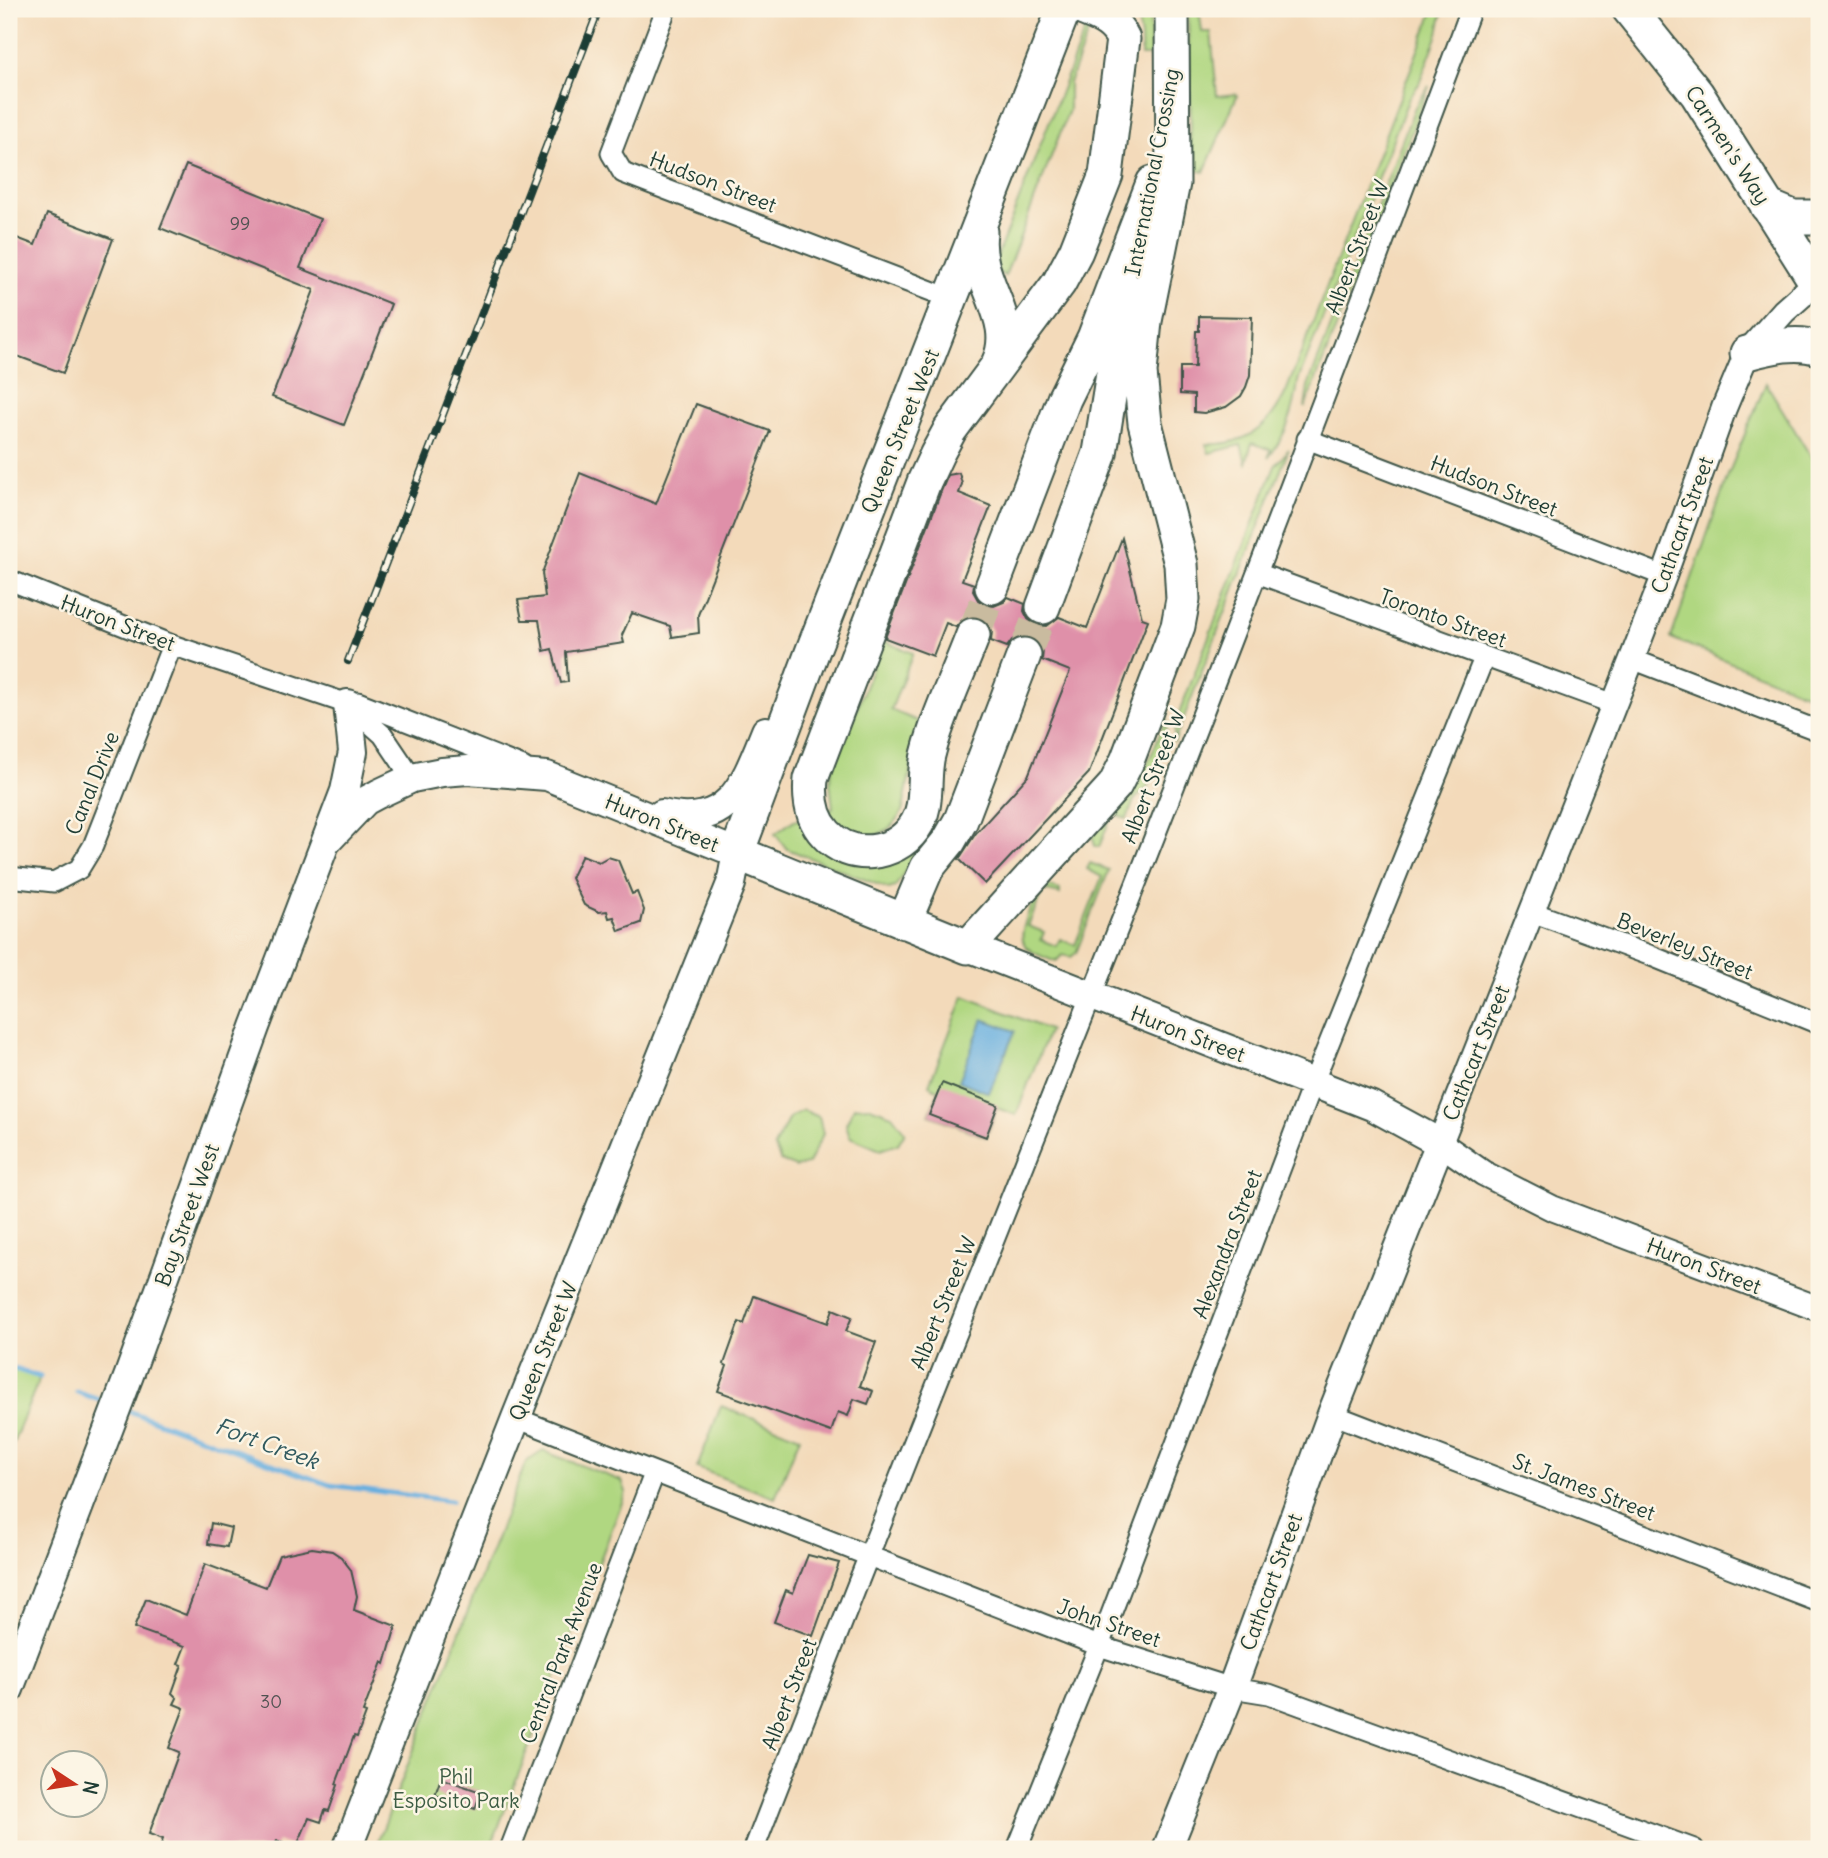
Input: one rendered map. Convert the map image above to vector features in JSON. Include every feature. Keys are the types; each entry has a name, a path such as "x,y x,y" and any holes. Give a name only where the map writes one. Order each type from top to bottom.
{"highway":[{"name":"Queen Street West","path":"737,853 813,650 1064,9"},
{"path":"973,635 928,756 925,799 915,826 896,845 885,850 859,851 834,842 825,834 813,812 810,791 815,765 928,473 950,430 1068,268 1106,175 1123,38 1111,22 1084,9"},
{"path":"1172,9 1174,59"},
{"name":"Carmen's Way","path":"1629,9 1697,94 1819,283"},
{"name":"International Crossing","path":"1043,607 1100,453 1118,342 1153,183 1174,59"},
{"name":"International Crossing","path":"968,947 1115,785 1127,761 1182,612 1181,564 1144,423 1140,373 1145,321 1173,183 1174,59"},
{"path":"992,587 1064,399 1094,338 1153,183"},
{"path":"1768,206 1793,217 1819,217"},
{"path":"983,219 979,245 982,268 1005,332 1004,348 994,371"},
{"path":"1747,354 1776,345 1810,345 1819,348"},
{"path":"904,922 927,868 949,841 961,820 1024,656"},
{"name":"Huron Street","path":"737,853 968,947"}],"main road":[{"path":"620,805 690,819 701,817 729,801 748,775 775,710 813,650"},
{"path":"327,841 345,791 353,752 348,704"},
{"name":"Huron Street","path":"412,778 468,770 547,776 737,853"},
{"name":"Bay Street West","path":"9,1689 129,1375 255,1027 327,841 365,801 412,778"},
{"name":"Queen Street W","path":"347,1849 516,1418 731,884 737,853"},
{"name":"Huron Street","path":"968,947 1372,1107 1440,1143"},
{"name":"Cathcart Street","path":"1167,1849 1232,1688 1332,1414 1440,1143"}],"street":[{"name":"Hudson Street","path":"666,9 611,153 623,173 952,299"},
{"name":"Albert Street W","path":"867,1556 1257,573 1471,9"},
{"name":"Cathcart Street","path":"1440,1143 1632,659 1724,408 1747,354 1784,311 1819,283"},
{"name":"Hudson Street","path":"1307,439 1664,576"},
{"name":"Toronto Street","path":"1257,573 1614,705"},
{"name":"Huron Street","path":"9,580 172,645 348,704 383,735 412,778"},
{"name":"Canal Drive","path":"9,877 54,882 79,869 93,846 172,645"},
{"name":"Alexandra Street","path":"1017,1849 1098,1646 1313,1083 1484,657"},
{"path":"1632,659 1819,731"},
{"name":"Huron Street","path":"348,704 358,702 547,776"},
{"name":"Beverley Street","path":"1532,912 1649,955 1819,1024"},
{"name":"Huron Street","path":"1440,1143 1483,1173 1552,1208 1819,1310"},
{"name":"St. James Street","path":"1332,1414 1819,1602"},
{"name":"John Street","path":"516,1418 1098,1646 1232,1688 1269,1694 1694,1849"},
{"name":"Central Park Avenue","path":"510,1849 654,1474"},
{"name":"Albert Street","path":"754,1849 867,1556"}],"green space":[{"path":"1131,9 1150,9 1151,56 1141,56 1140,31"},
{"path":"1188,9 1199,9 1202,32 1211,32 1217,96 1237,96 1204,172 1188,167 1191,126"},
{"path":"1434,9 1443,9 1438,34 1419,84 1409,98 1298,381 1295,402 1285,431 1268,458 1271,450 1252,443 1246,463 1241,445 1209,453 1206,444 1233,442 1255,432 1272,415 1286,392"},
{"path":"1085,30 1088,33 1069,83 1069,110 1005,276 992,269"},
{"path":"1429,86 1305,408 1308,386 1415,107"},
{"path":"1766,383 1819,470 1819,699 1671,638 1728,475"},
{"path":"1289,449 1174,743 1175,724 1275,466"},
{"path":"883,641 913,653 891,710 920,722 903,809 892,826 868,836 850,832 835,822 828,810 833,808 830,783 832,766"},
{"path":"1167,716 1166,738 1147,788 1134,800 1127,819 1112,814 1099,847 1095,846 1092,836 1136,786"},
{"path":"794,820 802,820 812,840 922,834 932,838 916,855 895,887 889,889 787,849 775,834"},
{"path":"1090,863 1109,870 1076,953 1071,957 1062,955 1056,962 1029,950 1023,940 1025,923 1036,896 1046,885 1060,890 1060,894 1043,890 1028,926 1044,932 1041,940 1056,946 1060,939 1075,945 1102,877 1087,869"},
{"path":"964,996 1049,1030 1016,1115 997,1108 986,1137 929,1115 939,1090 929,1085"},
{"path":"867,1106 892,1115 905,1132 898,1144 880,1150 850,1137 846,1124 854,1107"},
{"path":"803,1110 819,1117 823,1134 808,1164 796,1167 781,1161 774,1147 789,1118"},
{"path":"9,1367 40,1377 9,1453"},
{"path":"721,1406 800,1437 775,1498 697,1468"},
{"name":"Phil Esposito Park","path":"543,1451 622,1481 626,1492 490,1849 375,1849 526,1462"}],"water":[{"path":"983,1019 1015,1031 989,1093 959,1081"}],"building":[{"path":"186,165 320,219 300,268 391,304 344,425 272,397 314,290 160,228"},
{"path":"47,214 113,239 63,373 9,353 9,235 35,245"},
{"path":"1199,316 1252,317 1250,375 1246,387 1241,396 1226,407 1204,413 1194,412 1194,395 1180,394 1180,367 1195,367"},
{"path":"696,404 770,431 698,615 699,633 672,637 670,626 632,613 622,635 624,643 566,652 568,682 561,683 552,649 544,651 539,620 522,620 518,600 545,597 542,573 580,473 656,504"},
{"path":"959,473 962,484 959,493 991,506 962,580 974,584 973,591 978,600 994,606 1008,597 1025,604 1024,611 1028,619 1036,625 1047,626 1059,617 1087,628 1122,538 1142,618 1148,620 1089,773 985,884 959,859 976,833 1028,776 1070,671 1042,660 1043,651 1039,643 1030,637 1020,636 1012,640 1007,647 991,641 992,631 979,617 969,616 956,627 946,623 933,656 885,638 948,475"},
{"path":"582,855 599,862 608,857 618,860 632,894 637,892 644,910 641,923 619,931 614,917 609,918 607,911 599,912 584,905 571,878"},
{"path":"942,1083 998,1105 986,1137 929,1115"},
{"path":"754,1296 828,1323 833,1309 852,1317 846,1331 876,1342 860,1386 873,1391 868,1404 854,1399 848,1416 838,1412 831,1432 718,1391 727,1366 724,1364 739,1322 744,1324"},
{"path":"211,1523 231,1528 227,1547 208,1544"},
{"path":"312,1548 332,1551 341,1557 351,1570 357,1596 354,1610 396,1626 385,1664 382,1662 363,1712 366,1713 357,1737 354,1736 336,1784 338,1785 329,1811 325,1810 321,1822 309,1818 296,1848 277,1841 273,1849 159,1849 163,1839 149,1834 179,1752 169,1748 184,1708 174,1704 177,1698 172,1693 182,1665 178,1664 185,1646 134,1628 146,1599 186,1615 205,1564 266,1587 279,1555"},
{"path":"808,1555 839,1563 813,1636 774,1622 786,1590 793,1593"},
{"path":"441,1778 481,1792 475,1809 435,1795"}],"waterway":[{"name":"Fort Creek","path":"9,1367 40,1377"},
{"name":"Fort Creek","path":"77,1392 110,1404"},
{"name":"Fort Creek","path":"126,1410 330,1485 451,1501"}],"tunnel":[{"path":"973,635 992,587"},
{"path":"1024,655 1043,607"}],"railway":[{"path":"348,661 599,9"}]}
